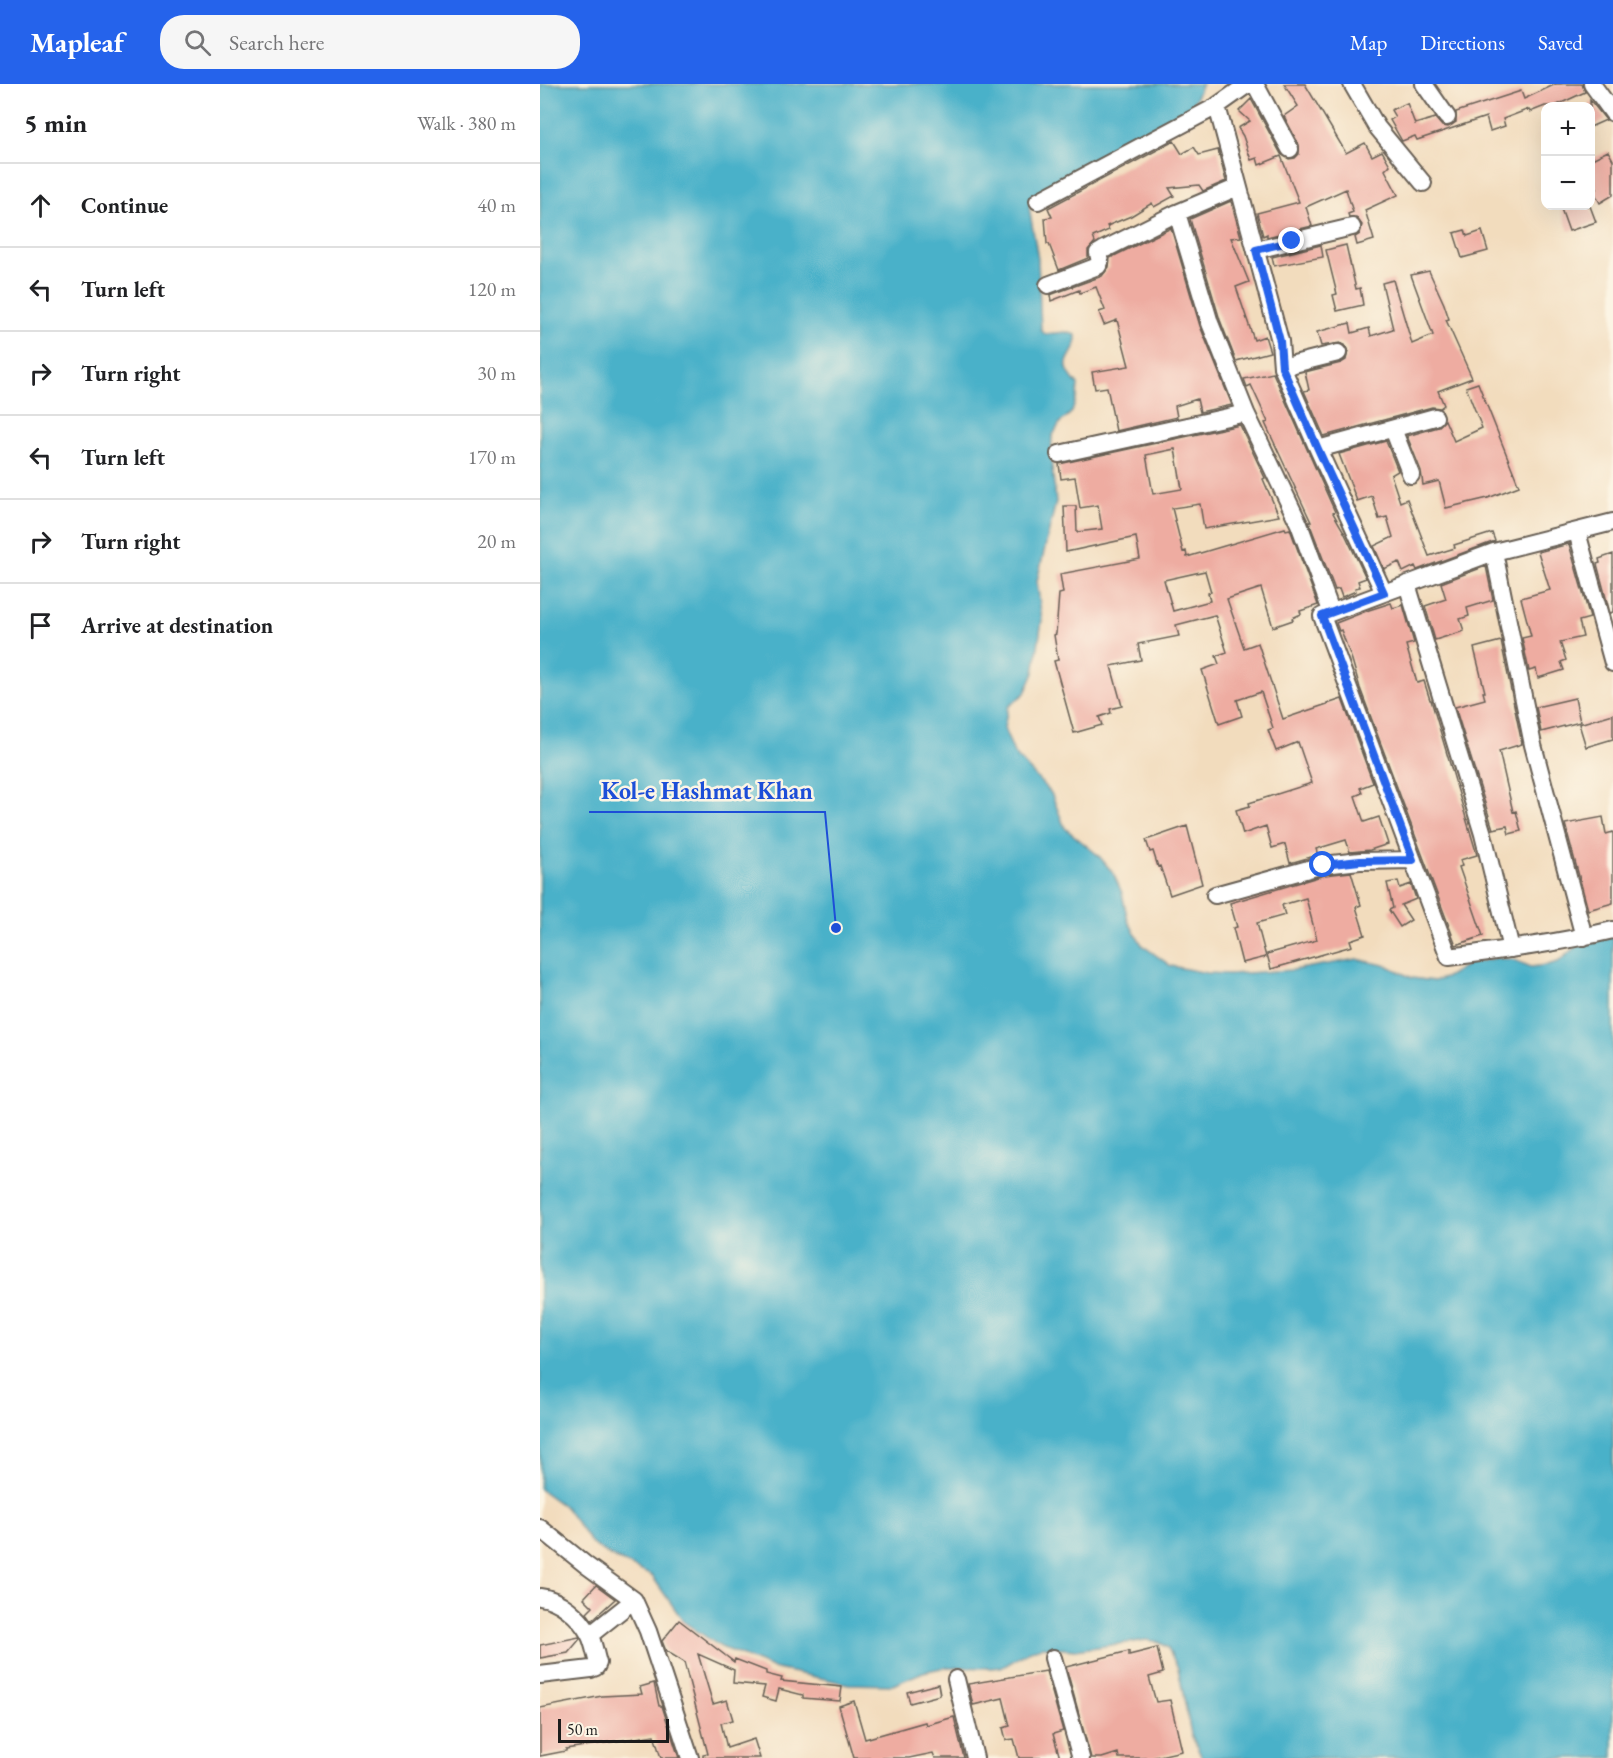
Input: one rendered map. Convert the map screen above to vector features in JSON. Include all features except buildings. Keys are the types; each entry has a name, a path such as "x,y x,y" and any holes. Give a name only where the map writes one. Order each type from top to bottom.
{"street":[{"path":"1038,201 1217,106 1248,84"},
{"path":"1255,84 1290,149"},
{"path":"1352,84 1377,127 1423,183"},
{"path":"1424,84 1447,117"},
{"path":"1592,84 1613,113"},
{"path":"1217,106 1280,341 1282,367 1384,593"},
{"path":"1048,285 1098,266 1100,262 1098,253 1103,250 1177,213 1238,187"},
{"path":"1177,213 1210,323 1246,413 1299,524 1331,611"},
{"path":"1256,250 1352,227"},
{"path":"1282,367 1338,353"},
{"path":"1059,454 1246,413"},
{"path":"1318,449 1434,417"},
{"path":"1393,429 1411,475"},
{"path":"1613,522 1494,552 1322,616 1449,957 1511,950 1613,930"},
{"path":"1577,532 1613,663"},
{"path":"1494,552 1533,745 1584,937"},
{"path":"1407,584 1483,834 1511,950"},
{"path":"1215,895 1323,865 1360,861 1413,860"},
{"path":"540,1528 634,1600 648,1630 690,1758"},
{"path":"540,1597 550,1599 573,1613 590,1635 598,1663 596,1667 540,1675"},
{"path":"590,1635 634,1600"},
{"path":"1053,1658 1081,1758"},
{"path":"956,1679 975,1758"}],"water":[{"path":"540,84 1202,84 1189,112 1034,197 1029,207 1038,259 1041,330 1045,334 1066,332 1076,335 1067,369 1078,385 1072,412 1060,423 1052,437 1051,459 1056,502 1037,581 1042,620 1034,673 1025,693 1008,707 1004,728 1014,753 1051,793 1065,828 1099,856 1113,873 1122,893 1128,921 1142,945 1171,966 1207,973 1230,974 1293,970 1357,959 1388,966 1412,978 1434,981 1445,978 1468,964 1495,958 1512,959 1531,967 1547,965 1558,962 1577,946 1613,936 1613,1758 1202,1758 1191,1734 1178,1668 1168,1648 1159,1642 1147,1640 1075,1650 1042,1647 1031,1650 1003,1667 946,1667 923,1672 893,1685 849,1684 772,1668 721,1647 684,1622 652,1576 592,1544 566,1508 540,1489"}],"place":[{"name":"Kol-e Hashmat Khan","path":"836,928"}],"route":[{"path":"1292,241 1256,250 1280,341 1282,367 1384,593 1322,616 1413,860 1360,861 1323,865"}]}
